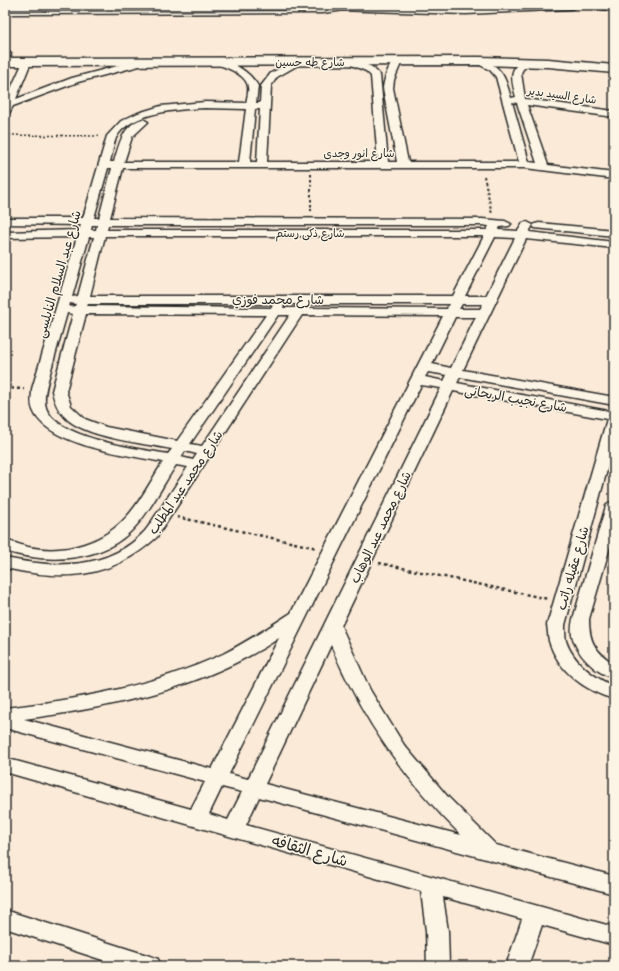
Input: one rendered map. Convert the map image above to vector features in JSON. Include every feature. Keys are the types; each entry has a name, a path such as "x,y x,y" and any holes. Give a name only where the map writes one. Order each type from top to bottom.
{"main road":[{"path":"478,5 490,9"},
{"path":"5,7 355,6 490,9 570,5"},
{"name":"شارع طه حسين","path":"6,57 27,62 352,62 398,58 530,62 614,69"}],"street":[{"path":"398,58 389,80 388,88 402,162"},
{"path":"216,61 237,69 250,80 253,86 245,162"},
{"path":"262,162 266,86 269,81 281,70 300,61"},
{"path":"479,61 489,66 498,74 524,162"},
{"path":"5,113 27,62"},
{"path":"10,104 75,80 144,62"},
{"path":"352,62 369,69 375,75 383,162"},
{"path":"530,62 521,66 516,72 523,105 542,163"},
{"name":"شارع السيد بدير","path":"507,103 614,114"},
{"name":"شارع السيد بدير","path":"523,105 614,120"},
{"path":"112,136 124,123 138,116 182,106 264,109"},
{"path":"206,451 98,429 75,419 60,401 59,391 119,162 128,133 145,121 174,113 250,109"},
{"name":"شارع عبد السلام النابلسى","path":"112,136 39,389 38,405 42,415 51,425 64,434 81,440 197,465"},
{"name":"شارع انور وجدى","path":"105,162 524,162 614,169"},
{"name":"شارع انور وجدى","path":"262,162 311,165 383,162"},
{"name":"شارع انور وجدى","path":"402,162 482,165 524,162"},
{"name":"شارع انور وجدى","path":"542,163 614,176"},
{"name":"شارع ذكى رستم","path":"5,221 86,227 494,226"},
{"name":"شارع ذكى رستم","path":"102,227 311,222 494,226 614,245"},
{"path":"197,818 494,226"},
{"name":"شارع ذكى رستم","path":"5,235 86,227"},
{"name":"شارع ذكى رستم","path":"524,230 614,233"},
{"name":"شارع محمد عبد الوهاب","path":"234,828 524,230"},
{"name":"شارع محمد فوزي","path":"63,305 487,306"},
{"name":"شارع محمد عبد المطلب","path":"5,545 29,552 53,554 78,551 101,543 120,532 134,518 181,446 279,305"},
{"name":"شارع محمد عبد المطلب","path":"5,563 57,572 88,568 116,559 140,546 151,534 304,305"},
{"name":"شارع نجيب الريحانى","path":"421,373 614,417"},
{"name":"شارع نجيب الريحانى","path":"452,379 614,401"},
{"name":"شارع عقيله راتب","path":"614,417 556,625 558,643 568,661 585,678 614,693"},
{"name":"شارع عقيله راتب","path":"612,523 581,619 581,634 588,650 602,665 614,672"},
{"path":"5,715 50,710 108,699 163,684 214,665 253,645 298,616"},
{"path":"332,626 349,668 372,712 403,758 442,805 490,852"},
{"path":"5,721 614,885"},
{"name":"شارع الثقافه","path":"7,768 234,828 614,936"},
{"path":"431,884 437,931 438,966"},
{"path":"517,966 535,913"},
{"path":"5,919 150,966"}],"lane":[{"path":"580,5 614,10"},
{"path":"5,13 324,12 355,6"}],"path":[{"path":"5,135 112,136"},
{"path":"311,165 311,222"},
{"path":"482,165 494,226"},
{"path":"5,388 39,389"},
{"path":"164,514 331,551"},
{"path":"364,560 562,602"}]}
